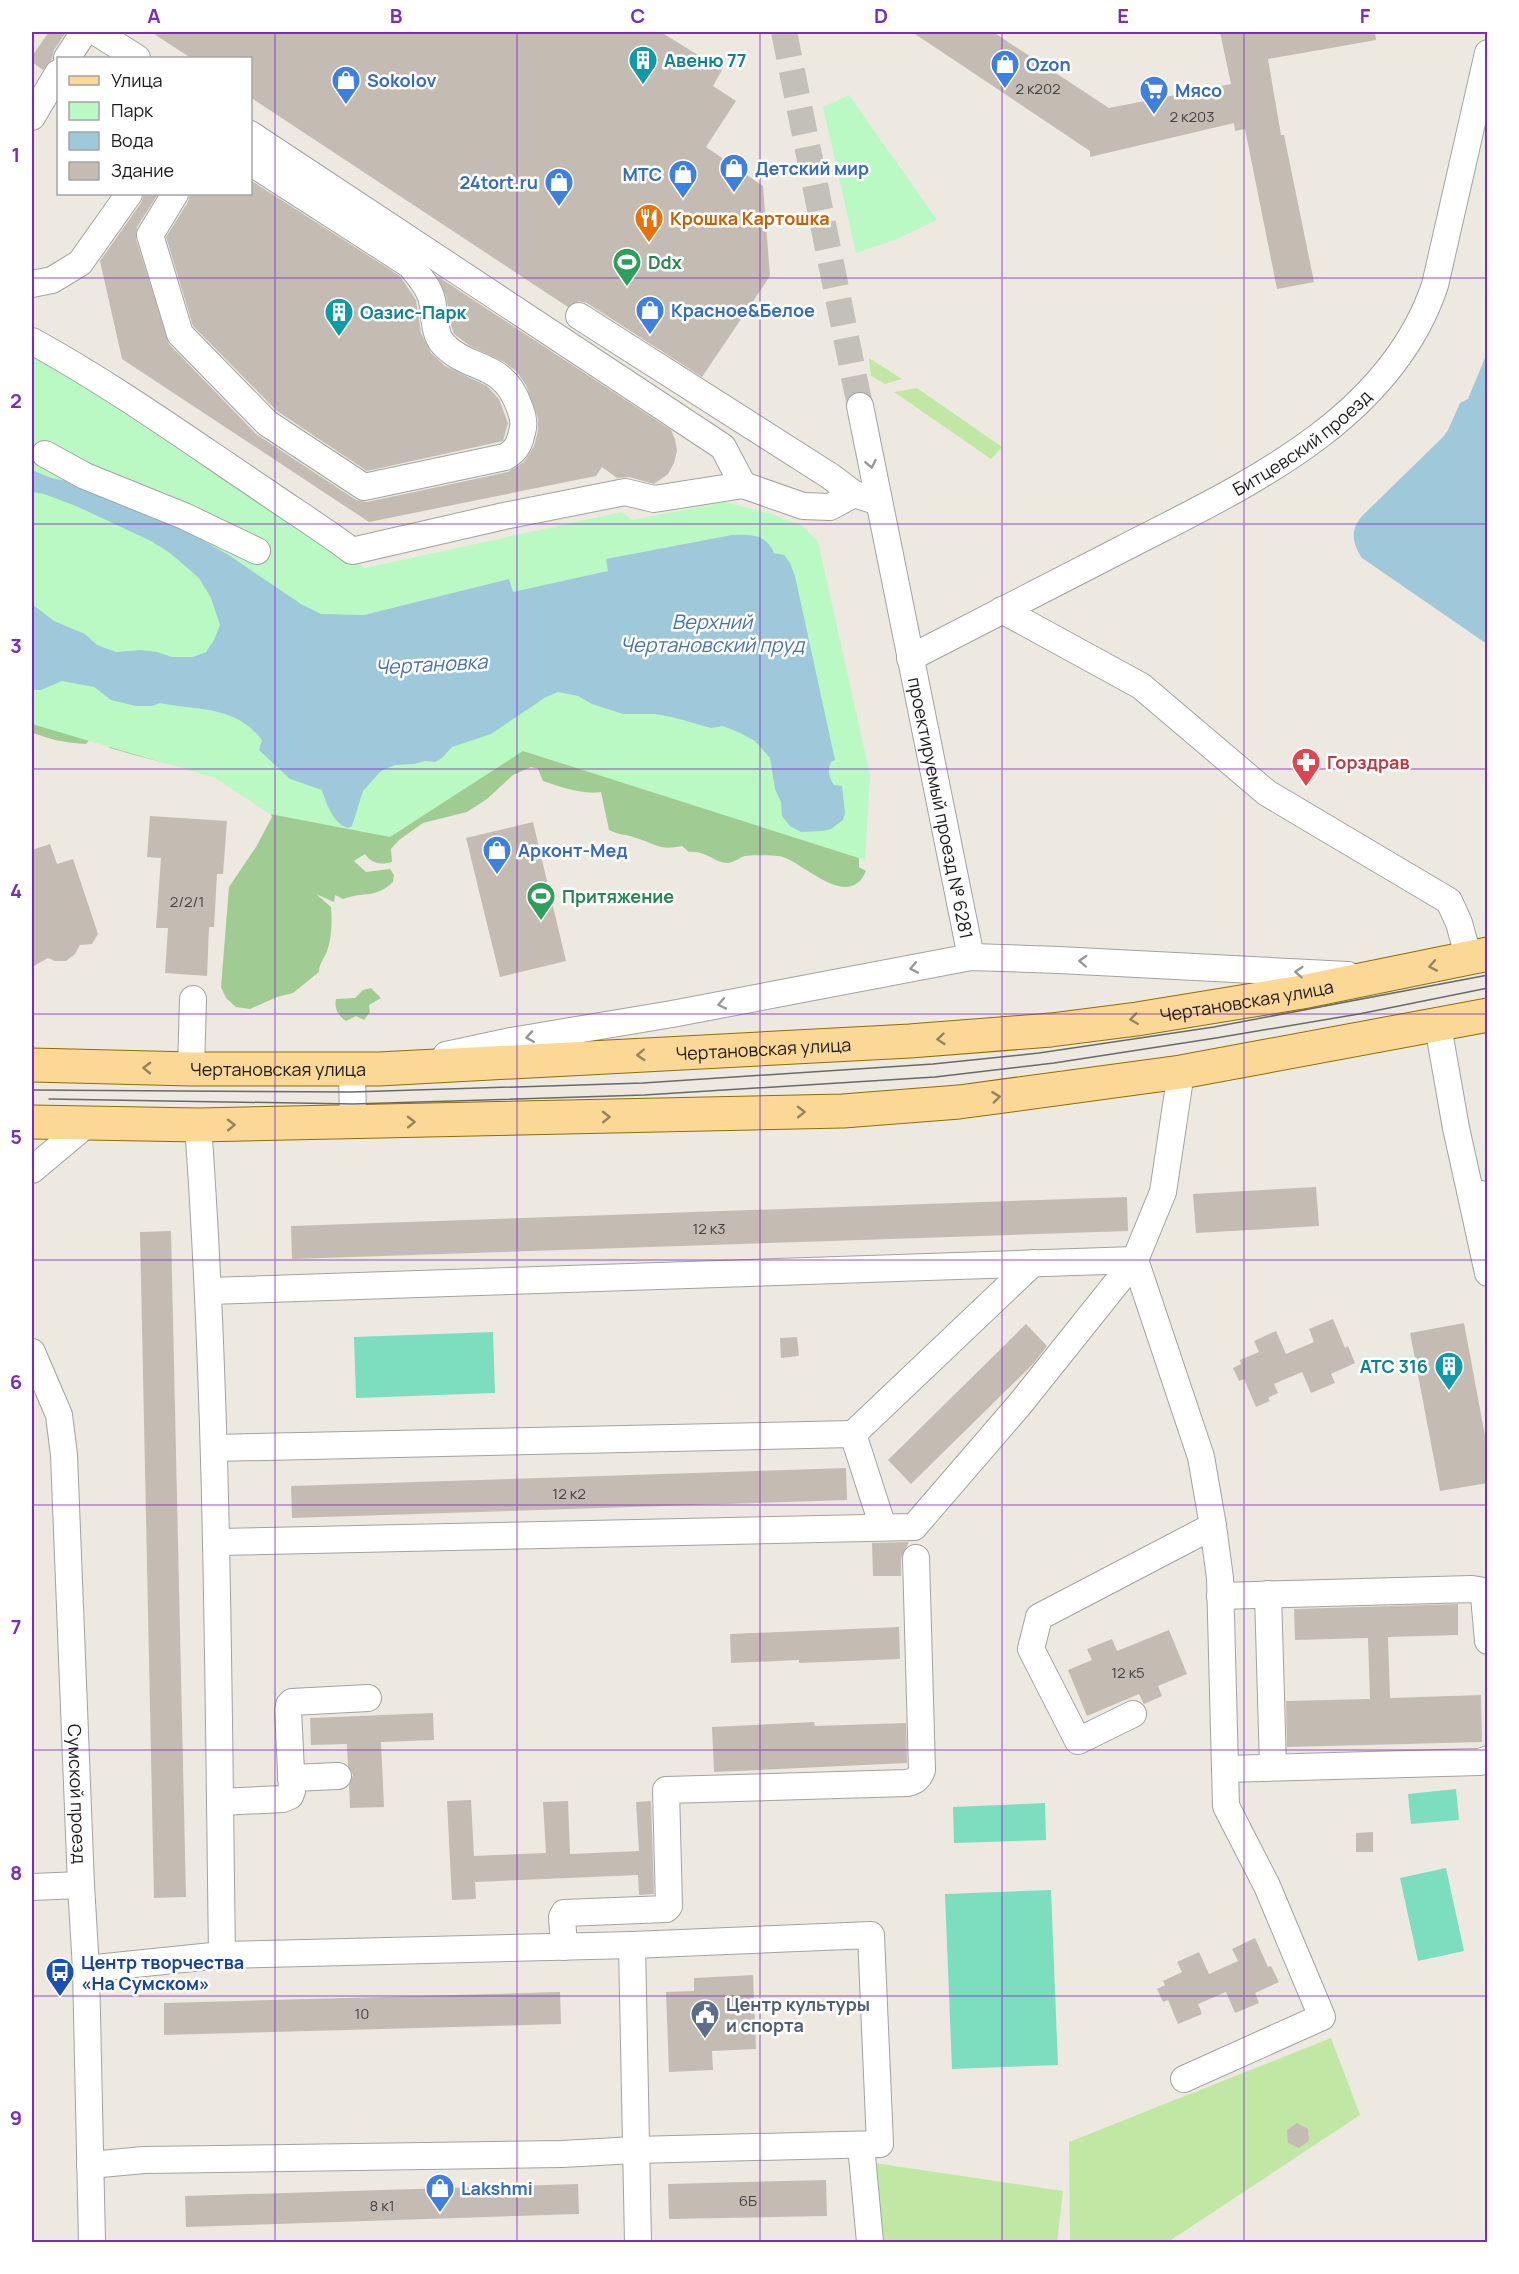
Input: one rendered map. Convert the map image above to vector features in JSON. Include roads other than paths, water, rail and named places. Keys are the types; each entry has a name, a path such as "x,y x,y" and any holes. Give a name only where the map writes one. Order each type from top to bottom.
{"main road":[{"name":"Чертановская улица","path":"32,1065 191,1070 365,1069 910,1041 1051,1029 1149,1017 1302,992 1478,957"},
{"path":"32,1122 198,1125 353,1123 843,1111 959,1102 1181,1072 1488,1015"}],"street":[{"path":"69,57 84,32"},
{"path":"96,32 135,57"},
{"name":"Битцевский проезд","path":"910,658 1221,498 1328,429 1374,388 1412,338 1426,311 1435,285 1488,53"},
{"path":"32,117 57,75"},
{"path":"252,135 723,447 743,485"},
{"path":"174,195 150,235 180,334 267,423 364,487 505,457 515,452 520,442 524,420 513,389 494,372 460,357 442,343 433,313 432,300 426,286 410,265 252,163"},
{"path":"32,284 52,280 80,263 128,195"},
{"path":"579,316 830,476 854,494 879,501"},
{"path":"32,341 147,411 311,520 352,551 504,516 625,492 654,499 743,485 803,506 830,507 854,494"},
{"name":"проектируемый проезд № 6281","path":"860,406 971,957"},
{"path":"45,454 86,476 184,516 258,551"},
{"path":"1002,610 1141,686 1267,793 1449,901 1478,957"},
{"path":"353,1123 365,1069 971,957 1378,977"},
{"path":"191,1070 193,999"},
{"path":"1438,1026 1456,1128 1479,1194 1488,1273"},
{"path":"217,1542 914,1527 1020,1404 1135,1260 1163,1192 1181,1072"},
{"path":"32,1170 88,1123"},
{"path":"198,1125 208,1291 217,1542 222,1955"},
{"path":"208,1291 1135,1260"},
{"path":"1135,1260 1201,1457 1213,1526 1220,1596 1226,1806 1267,1886 1322,2018 1184,2079"},
{"path":"214,1448 852,1434 1033,1263"},
{"name":"Сумской проезд","path":"32,1352 59,1414 64,1455 86,1969 92,2242"},
{"path":"852,1434 883,1527"},
{"path":"1133,1714 1078,1740 1031,1649 1039,1617 1213,1526"},
{"path":"564,1947 562,1917 564,1913 669,1906 666,1790 907,1783 920,1777 922,1770 916,1558"},
{"path":"1220,1596 1479,1590 1484,1596 1488,1641"},
{"path":"1268,1594 1273,1767"},
{"path":"220,1802 287,1798 292,1791 289,1705 297,1701 368,1698"},
{"path":"1225,1769 1488,1759"},
{"path":"291,1778 338,1776"},
{"path":"32,1887 81,1885"},
{"path":"86,1969 222,1955 632,1945 871,1935 880,2144 562,2154 144,2160 90,2165"},
{"path":"632,1945 638,2242"},
{"path":"861,2145 870,2242"}],"water":[{"path":"1487,353 1487,644 1362,558 1354,542 1354,531 1362,516 1443,437 1460,403 1468,399"},
{"name":"Верхний Чертановский пруд","path":"32,470 51,478 72,482 167,520 227,554 301,604 321,614 364,615 509,579 513,592 608,571 606,559 732,535 757,536 767,542 774,553 784,555 795,576 835,760 830,765 830,777 834,785 842,786 845,813 843,820 831,829 823,831 801,832 790,826 782,816 781,802 775,789 770,758 755,741 740,733 723,726 711,728 655,714 623,714 592,704 578,696 558,692 546,697 491,734 452,747 435,762 395,765 381,771 363,791 352,826 348,828 343,826 328,807 322,790 290,779 259,750 262,740 251,729 228,715 216,711 160,703 152,706 136,706 111,700 94,687 62,681 41,690 32,690 32,604 54,621 85,634 97,645 116,652 141,650 172,657 193,657 206,652 220,625 211,598 199,578 170,553 151,541 76,506 32,492"}],"tunnel":[{"path":"784,32 860,406"}],"tram line":[{"path":"32,1090 352,1092 643,1083 933,1064 1039,1053 1214,1027 1488,975"},
{"path":"49,1099 353,1104 644,1095 935,1077 1054,1063 1216,1038 1359,1014 1488,988"}],"place":[{"name":"Авеню 77","path":"643,86"},
{"name":"Ozon","path":"1005,90"},
{"name":"Sokolov","path":"346,106"},
{"name":"Мясо","path":"1154,116"},
{"name":"Детский мир","path":"734,194"},
{"name":"МТС","path":"683,200"},
{"name":"24tort.ru","path":"559,208"},
{"name":"Крошка Картошка","path":"649,244"},
{"name":"Ddx","path":"627,288"},
{"name":"Красное&Белое","path":"650,336"},
{"name":"Оазис-Парк","path":"339,338"},
{"name":"Горздрав","path":"1306,788"},
{"name":"Арконт-Мед","path":"497,876"},
{"name":"Притяжение","path":"541,922"},
{"name":"АТС 316","path":"1449,1392"},
{"name":"Центр творчества «На Сумском»","path":"60,1998"},
{"name":"Центр культуры и спорта","path":"705,2040"},
{"name":"Lakshmi","path":"440,2214"}],"water label":[{"name":"Чертановка","path":"431,664"}]}
